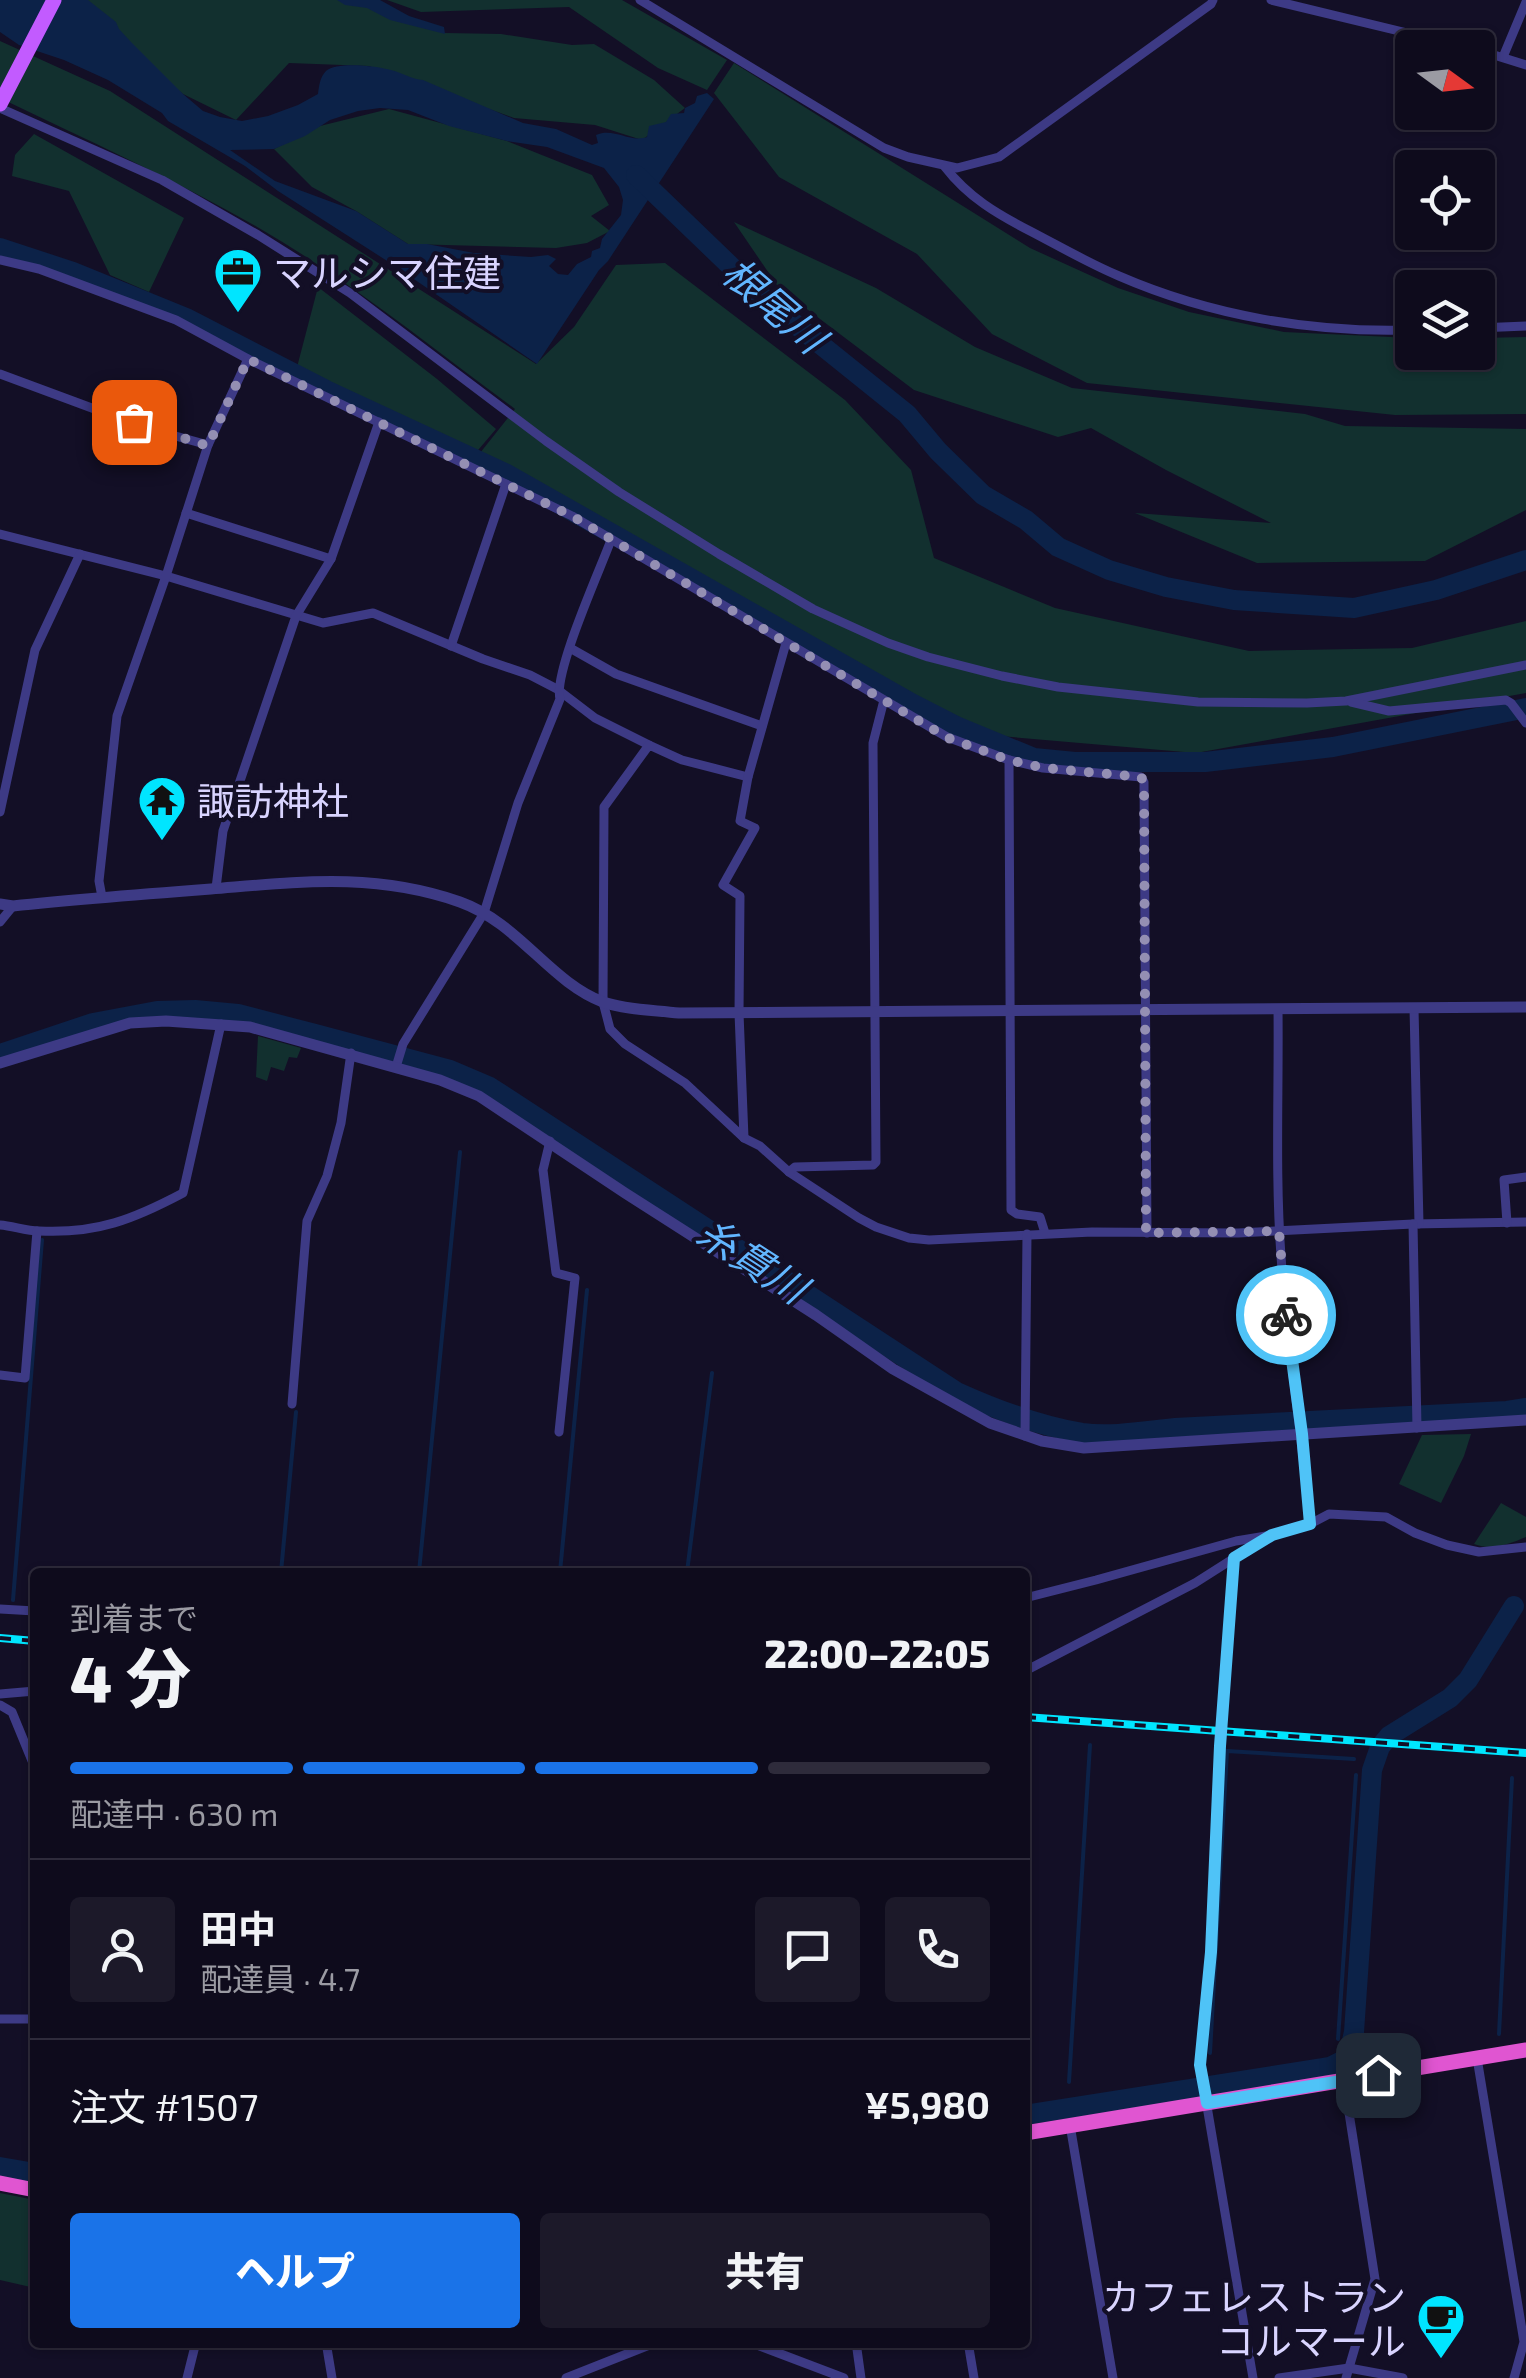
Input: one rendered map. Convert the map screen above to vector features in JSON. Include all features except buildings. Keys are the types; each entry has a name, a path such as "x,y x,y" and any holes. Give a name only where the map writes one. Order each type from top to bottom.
{"highway":[{"path":"1030,2132 1206,2098 1344,2081 1526,2050"},
{"path":"0,2183 30,2189"}],"main road":[{"path":"1,103 54,0"}],"street":[{"path":"640,0 884,148 908,158 957,168 999,157 1213,0"},
{"path":"1271,0 1395,33"},
{"path":"1503,58 1526,2"},
{"path":"1495,56 1526,65"},
{"path":"1,103 162,180 258,235 350,293 619,492 846,626 928,658 1058,687 1198,702 1346,701 1526,665"},
{"path":"944,167 986,208 1017,226 1121,277 1181,299 1272,322 1395,329"},
{"path":"0,260 38,269 176,320 248,359 572,516 948,738 1044,768 1141,777 1146,1233"},
{"path":"1495,327 1526,326"},
{"path":"102,896 99,881 117,716 208,446 248,359"},
{"path":"0,374 143,427 208,446"},
{"path":"216,888 223,831 296,616 330,559 379,422"},
{"path":"451,646 506,484"},
{"path":"186,512 330,559"},
{"path":"0,534 166,576 323,624 373,613 558,689 595,718 682,760 748,777"},
{"path":"397,1064 428,1001 484,912 518,803 560,699 558,689 570,648 611,540"},
{"path":"0,812 36,650 80,554"},
{"path":"744,1138 740,896 723,885 755,828 740,821 748,777 786,643"},
{"path":"570,648 616,674 762,726"},
{"path":"789,1172 795,1167 876,1162 873,743 884,700"},
{"path":"1346,701 1389,711 1506,700 1525,721"},
{"path":"649,745 604,807 603,1002 610,1028 625,1044 685,1083 744,1138 859,1218 909,1238 930,1240 1045,1233 1279,1231 1526,1222"},
{"path":"1009,760 1011,1210 1040,1217 1045,1233"},
{"path":"0,922 7,905 305,881 360,881 439,895 484,912 558,974 603,1002 679,1013 1526,1007"},
{"path":"1414,1008 1416,1419"},
{"path":"1278,1009 1279,1231 1310,1524"},
{"path":"0,1063 130,1023 166,1021 250,1027 397,1064 479,1096 892,1368 990,1423 1025,1431 1052,1444 1084,1448 1416,1419 1526,1420"},
{"path":"0,1224 37,1231 86,1230 142,1215 184,1193 221,1024"},
{"path":"292,1404 306,1221 327,1176 341,1123 351,1053"},
{"path":"550,1141 543,1170 556,1273 575,1278 559,1432"},
{"path":"1507,1224 1504,1180 1526,1177"},
{"path":"0,1375 25,1378 37,1231"},
{"path":"1025,1431 1027,1234"},
{"path":"1030,1597 1236,1541 1272,1535 1329,1514 1386,1517 1447,1546 1479,1552 1523,1547"},
{"path":"1030,1669 1195,1583 1272,1535"},
{"path":"1234,1558 1220,1746 1211,1952 1200,2065 1253,2378"},
{"path":"0,1609 30,1611"},
{"path":"0,1694 30,1691"},
{"path":"0,1705 12,1712 30,1756"},
{"path":"0,2019 30,2019"},
{"path":"1477,2058 1524,2342 1514,2378"},
{"path":"1344,2081 1375,2278 1348,2373"},
{"path":"1070,2125 1113,2378"},
{"path":"188,2378 195,2348"},
{"path":"327,2348 332,2378"},
{"path":"566,2378 643,2348"},
{"path":"766,2348 844,2378"},
{"path":"857,2348 861,2378"},
{"path":"969,2348 974,2378"},
{"path":"1279,2378 1348,2373 1403,2378"}],"green space":[{"path":"70,0 351,0 445,33 501,34 572,45 594,44 654,80 685,108 642,140 595,125 514,118 369,66 289,63 236,120 183,94"},
{"path":"387,0 622,0 727,60 707,90 658,68 569,7 421,12"},
{"path":"0,41 110,91 536,364 574,327 616,265 665,263 845,400 911,470 934,558 1055,608 1249,651 1412,648 1526,621 1526,693 1196,753 977,734 790,634 636,540 480,453 515,409 389,315 259,228 196,193 0,98"},
{"path":"734,63 1030,248 1118,288 1189,312 1284,332 1395,337 1395,370 1495,370 1495,338 1526,337 1526,414 1395,415 1087,383 992,334 917,254 779,177 714,93"},
{"path":"389,109 507,141 592,175 609,205 591,216 610,231 587,243 556,248 408,244 312,187 274,149 320,126"},
{"path":"34,134 184,218 149,292 110,275 69,191 12,176 15,155"},
{"path":"734,222 876,288 975,347 1072,388 1305,414 1345,426 1526,429 1526,510 1425,561 1257,563 1135,513 1271,523 1091,428 1058,437 914,390 779,288"},
{"path":"318,287 496,429 473,456 296,371"},
{"path":"258,1036 301,1048 297,1058 289,1057 284,1071 271,1067 267,1081 256,1077"},
{"path":"1471,1434 1441,1503 1399,1484 1422,1435"},
{"path":"1501,1503 1526,1517 1526,1537 1494,1547 1474,1544"},
{"path":"0,2193 30,2199 30,2287 0,2280"}],"water":[{"path":"0,0 88,0 116,22 131,42 203,111 242,121 298,105 318,94 326,71 348,65 385,68 423,80 523,123 556,129 592,145 598,143 596,135 603,133 647,137 649,126 666,122 671,114 684,113 697,96 707,93 714,99 537,364 245,166 168,121 162,113 108,80 19,45 0,32","holes":["408,110 449,126 547,147 604,168 619,187 623,200 621,215 591,257 577,264 568,275 558,274 549,266 556,259 548,255 474,253 408,244 356,211 275,181 230,150 274,149 330,120 358,111"]},
{"path":"337,0 380,0 409,16 444,27 445,34 390,20 367,8"}],"waterway":[{"name":"根尾川","path":"636,175 769,303 907,414 983,495 1026,520 1058,547 1109,570 1166,587 1234,600 1354,608 1436,590 1526,560"},
{"path":"0,248 73,272 186,318 326,390 505,473 913,704 1034,758 1075,762 1205,762 1333,747 1526,708"},
{"name":"糸貫川","path":"0,1054 93,1023 157,1011 195,1010 238,1014 450,1070 490,1087 957,1392 1018,1417 1066,1430 1117,1434 1526,1408"},
{"path":"419,1568 460,1152"},
{"path":"13,1600 42,1240"},
{"path":"560,1568 587,1290"},
{"path":"688,1568 712,1373"},
{"path":"281,1568 296,1412"},
{"path":"1030,2114 1330,2067 1348,2058 1354,2032 1372,1770 1380,1747 1389,1736 1450,1698 1468,1680 1514,1606"},
{"path":"1069,2082 1090,1745"},
{"path":"1210,2053 1227,1751 1354,1759"},
{"path":"1338,2039 1356,1775"},
{"path":"1499,2034 1512,1778"},
{"path":"0,2167 30,2172"}],"railway":[{"path":"0,1638 30,1641"},
{"path":"1030,1717 1526,1753"}],"way so far":[{"path":"134,422 208,446 248,359 572,516 948,738 1044,768 1141,777 1146,834 1146,1233 1279,1231 1286,1315"}],"place":[{"name":"マルシマ住建","path":"238,314"},
{"name":"諏訪神社","path":"162,842"},
{"name":"カフェレストラン コルマール","path":"1441,2360"}],"route":[{"path":"1286,1315 1310,1524 1272,1535 1234,1558 1220,1746 1211,1952 1200,2065 1207,2103 1378,2075"}]}
